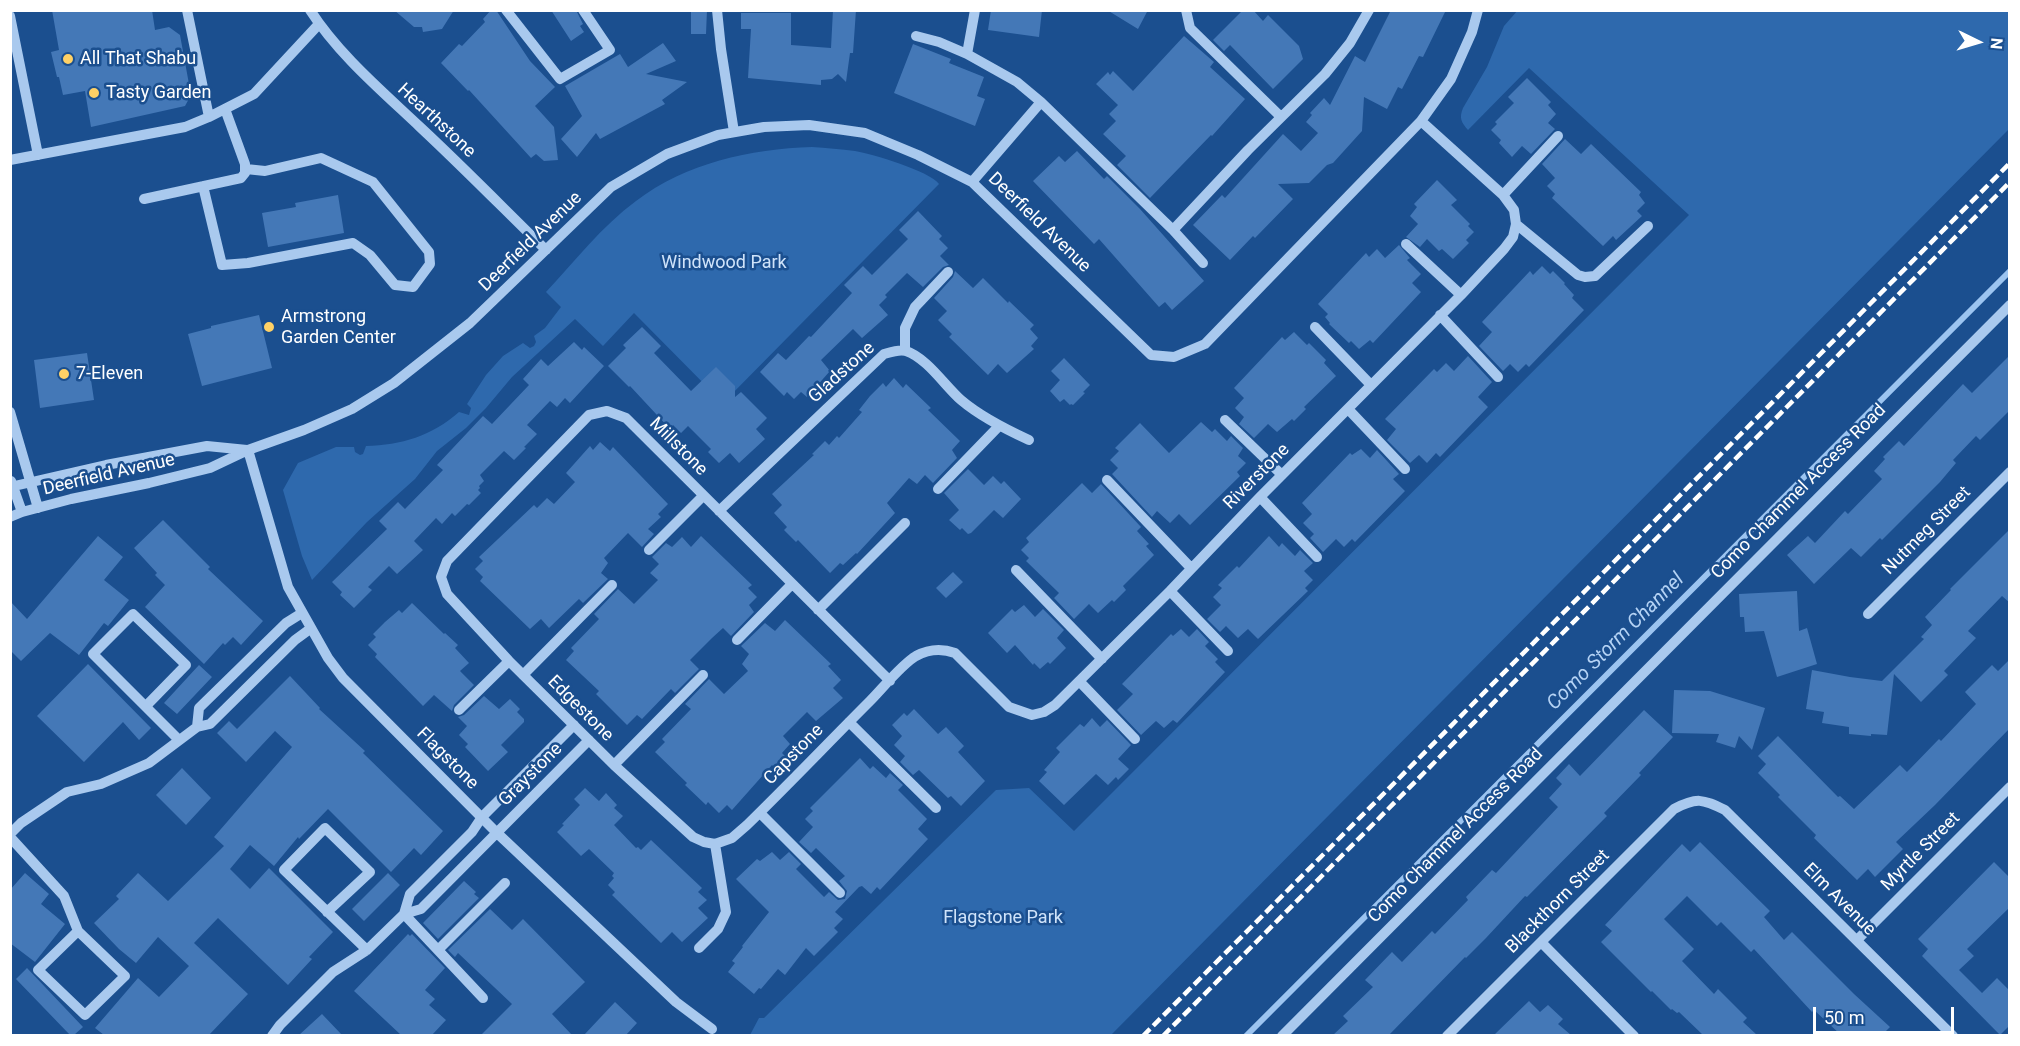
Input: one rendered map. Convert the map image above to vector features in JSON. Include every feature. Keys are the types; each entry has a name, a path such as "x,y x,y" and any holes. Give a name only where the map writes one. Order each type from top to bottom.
{"street":[{"path":"187,10 209,117"},
{"name":"Hearthstone","path":"310,10 319,24 376,87 546,250"},
{"path":"509,11 560,79 610,50 583,10"},
{"path":"717,10 735,132"},
{"path":"967,54 975,10"},
{"path":"1186,10 1190,28 1281,117"},
{"path":"1173,230 1325,74 1350,43 1369,10"},
{"name":"Deerfield Avenue","path":"10,517 38,508 210,468 248,450 304,430 352,409 394,383 470,323 611,187 666,154 718,135 764,127 809,125 865,133 918,155 972,182 1151,355 1174,357 1205,344 1422,121 1451,79 1479,10"},
{"path":"10,16 38,155"},
{"path":"10,160 185,127 209,117 254,94 319,24"},
{"path":"916,36 939,42 967,54 1017,82 1041,102 1173,230 1203,263"},
{"path":"972,182 1041,102"},
{"path":"144,199 242,178 246,169 225,109"},
{"path":"1422,121 1503,195 1514,210 1516,225 1578,275 1594,276 1648,226"},
{"path":"1503,195 1558,136"},
{"path":"203,186 222,265 248,263 353,243 370,255 395,285 414,287 430,264 429,252 373,182 321,158 265,171 246,169"},
{"name":"Riverstone","path":"890,681 913,658 932,650 945,649 955,653 1009,706 1032,715 1044,712 1055,705 1461,295 1513,237 1516,225"},
{"path":"1406,244 1461,295"},
{"path":"905,351 905,328 915,307 948,272"},
{"name":"Como Chammel Access Road","path":"1282,1035 2010,305"},
{"path":"1440,315 1498,376"},
{"path":"1315,327 1371,386"},
{"name":"Gladstone","path":"719,511 884,354 895,350 905,351 918,357 962,401 999,426 1029,440"},
{"path":"1347,409 1405,469"},
{"name":"Millstone","path":"441,577 447,561 589,415 607,411 626,418 890,681"},
{"path":"10,412 38,508"},
{"path":"1225,420 1282,475"},
{"path":"938,489 999,426"},
{"name":"Deerfield Avenue","path":"11,485 31,483 106,465 207,446 248,450"},
{"name":"Flagstone","path":"248,450 288,587 327,658 343,678 496,832 676,1002 712,1029"},
{"name":"Nutmeg Street","path":"1868,614 2010,472"},
{"path":"1107,480 1191,567"},
{"path":"11,485 22,512"},
{"path":"649,550 703,496"},
{"path":"1260,497 1317,557"},
{"path":"818,610 904,523"},
{"path":"1016,570 1102,659"},
{"name":"Edgestone","path":"441,577 447,594 509,661 589,741 693,837 715,844"},
{"path":"737,640 792,584"},
{"path":"523,675 612,585"},
{"path":"1170,591 1228,651"},
{"path":"196,727 199,708 286,623 302,613"},
{"path":"146,706 186,665 133,614 93,654 179,740"},
{"path":"78,931 38,970 85,1015 125,976 78,931 64,896 10,836 21,823 67,792 101,784 149,763 196,727 210,724 295,640 310,629"},
{"path":"459,710 509,661"},
{"path":"614,765 703,675"},
{"name":"Capstone","path":"715,844 732,838 760,813 890,681"},
{"path":"1080,682 1135,739"},
{"path":"849,722 936,808"},
{"name":"Graystone","path":"404,914 410,894 472,832 482,817 574,725"},
{"name":"Graystone","path":"404,914 421,909 589,741"},
{"name":"Myrtle Street","path":"1857,940 2010,788"},
{"name":"Elm Avenue","path":"1696,800 1706,801 1725,810 1953,1035"},
{"name":"Blackthorn Street","path":"1447,1035 1674,809 1696,800"},
{"path":"760,813 840,893"},
{"path":"327,912 370,872 325,828 284,870 327,912 367,950"},
{"path":"699,948 718,929 726,912 715,844"},
{"path":"438,950 505,883"},
{"path":"272,1035 333,972 367,950 404,914 483,998"},
{"path":"1541,942 1635,1035"}],"green space":[{"name":"Flagstone Park","path":"1518,10 2009,11 2009,129 1111,1035 750,1035 759,1018 764,1018 996,790 1029,788 1074,831 1689,215 1529,68 1468,130 1462,122 1463,108 1487,67 1504,26"},
{"name":"Windwood Park","path":"812,147 855,151 874,156 913,169 934,179 939,184 723,403 634,313 603,346 575,319 512,377 466,428 437,451 415,479 367,522 312,580 302,556 283,490 298,463 336,447 354,447 355,452 360,455 363,454 366,446 392,444 416,438 438,427 459,412 469,415 471,408 467,404 486,375 503,356 523,343 530,348 534,346 536,342 534,336 545,328 561,307 546,292 600,233 636,201 676,177 720,160 765,151"}],"building":[{"path":"52,10 152,10 155,30 169,27 180,35 191,95 185,106 91,127 85,91 63,95 59,77 57,77 51,52 59,50"},
{"path":"394,10 454,10 442,29 423,32 422,27 414,27"},
{"path":"491,10 496,10 530,61 555,87 535,106 554,127 558,160 544,161 536,154 531,158 441,63 459,44 462,46 485,22 483,19"},
{"path":"551,10 576,10 584,32 571,41"},
{"path":"691,10 707,10 706,34 691,34"},
{"path":"833,10 856,10 853,53 850,53 846,82 838,74 832,79 821,80 821,85 748,78 751,29 741,29 741,13 791,13 791,45 831,48"},
{"path":"991,10 1042,10 1039,37 988,30"},
{"path":"1107,10 1148,10 1138,29"},
{"path":"1243,10 1253,10 1263,21 1268,15 1299,46 1303,59 1273,89 1230,45 1224,51 1213,40"},
{"path":"1391,10 1446,10 1423,57 1419,56 1402,89 1398,87 1387,109 1364,97 1362,131 1333,163 1327,165 1309,183 1278,184 1293,199 1230,260 1193,225 1222,195 1225,198 1283,134 1301,151 1318,133 1306,122 1312,115 1310,113 1324,98 1330,105 1355,56 1365,62"},
{"path":"1184,36 1214,62 1210,67 1245,99 1212,136 1150,198 1117,165 1126,156 1103,134 1116,121 1109,114 1118,105 1096,84 1108,72 1110,75 1113,71 1133,91"},
{"path":"663,43 676,61 646,74 687,82 662,100 665,104 600,139 596,133 577,157 561,139 582,116 565,86 620,54 628,67"},
{"path":"913,44 951,59 949,63 984,77 977,96 985,99 975,126 894,93"},
{"path":"1527,78 1551,102 1548,105 1556,114 1548,123 1555,129 1531,154 1522,146 1512,157 1491,130 1497,124 1495,122 1514,103 1508,97"},
{"path":"1565,139 1581,154 1591,144 1641,192 1639,195 1645,203 1637,211 1642,216 1616,240 1613,236 1603,246 1552,198 1555,194 1547,186 1555,178 1542,164"},
{"path":"1077,151 1104,179 1107,176 1140,209 1204,281 1172,310 1165,302 1159,307 1099,239 1094,244 1033,181 1059,156 1065,162"},
{"path":"1437,180 1457,200 1451,205 1470,224 1468,226 1474,232 1466,240 1469,243 1453,259 1442,249 1439,251 1427,239 1420,247 1406,237 1418,224 1410,216 1417,207 1414,204"},
{"path":"338,195 344,233 268,247 262,213 296,207 295,203"},
{"path":"918,211 942,236 939,239 948,248 940,256 949,265 943,267 923,287 907,273 885,295 887,297 879,305 888,315 862,338 853,329 821,360 830,371 807,397 801,392 794,399 787,392 784,396 760,372 778,353 786,360 809,336 811,337 852,293 844,285 863,266 872,275 908,239 899,230"},
{"path":"1399,245 1410,258 1407,260 1421,274 1412,283 1421,292 1373,343 1370,340 1359,349 1329,324 1325,317 1328,314 1318,304 1366,253 1369,257 1377,249 1385,258"},
{"path":"1542,266 1550,274 1553,271 1565,283 1574,295 1572,298 1584,310 1529,367 1526,364 1518,372 1510,364 1503,371 1479,346 1492,332 1482,322 1530,271 1533,275"},
{"path":"955,271 973,288 983,278 1034,325 1030,329 1038,338 1031,346 1034,349 1007,373 998,364 988,375 949,337 952,334 938,320 947,311 934,298 953,277"},
{"path":"259,315 272,368 202,386 188,334"},
{"path":"642,327 661,346 654,353 691,391 716,367 735,386 735,397 741,392 767,418 756,429 765,439 739,463 730,453 719,463 708,452 711,449 688,426 681,433 673,425 670,429 608,366 626,348 623,345"},
{"path":"1294,332 1326,360 1324,363 1336,376 1304,407 1306,409 1294,421 1292,419 1277,432 1268,424 1254,438 1239,424 1244,417 1235,408 1244,398 1234,388 1282,337 1285,340"},
{"path":"574,342 582,350 584,347 604,366 570,403 565,398 557,407 550,401 527,425 537,434 524,447 526,448 514,460 504,451 480,475 484,481 478,490 481,493 455,516 452,513 442,524 436,518 414,541 423,550 397,574 389,566 368,587 372,590 354,608 340,595 342,592 332,582 387,529 379,521 398,502 405,509 443,470 437,465 483,416 492,424 529,385 523,379 541,359 548,366"},
{"path":"87,353 94,400 40,408 34,360"},
{"path":"2010,355 2010,410 1980,440 1976,436 1953,460 1956,463 1940,482 1882,540 1880,538 1861,557 1851,548 1814,584 1787,555 1808,536 1815,543 1845,511 1848,514 1882,479 1874,471 1885,459 1883,457 1899,441 1904,446 1963,384 1972,393"},
{"path":"1468,356 1492,382 1478,397 1488,407 1440,457 1436,453 1427,463 1419,455 1410,463 1387,440 1396,429 1385,419 1434,369 1437,372 1446,363 1454,371"},
{"path":"1064,358 1090,385 1073,405 1064,399 1060,402 1050,391 1060,380 1051,371"},
{"path":"894,378 903,388 906,384 931,408 928,410 960,441 952,450 957,458 933,483 925,475 917,484 909,478 887,503 895,513 857,554 843,565 840,563 830,573 798,540 796,542 784,530 787,527 774,513 782,505 772,494 814,455 812,454 825,441 829,445 837,436 839,438 862,412 859,410 870,396 883,383 886,387"},
{"path":"1201,422 1212,432 1215,429 1227,441 1231,436 1243,448 1238,456 1246,463 1237,472 1240,476 1190,525 1179,514 1170,523 1157,511 1152,517 1112,474 1118,468 1110,460 1119,451 1115,448 1140,423 1169,453"},
{"path":"600,442 610,451 613,447 668,504 658,514 661,517 648,529 654,534 642,547 628,533 604,558 608,563 601,573 608,579 583,603 579,599 549,628 541,619 530,629 480,581 483,577 475,569 483,561 479,557 534,505 537,508 547,498 554,504 575,482 566,473 590,446 593,450"},
{"path":"1361,449 1370,458 1377,450 1399,474 1393,479 1405,491 1355,542 1352,539 1344,547 1336,539 1323,552 1310,538 1314,534 1303,523 1312,514 1302,503 1350,453 1352,455"},
{"path":"968,469 984,485 993,476 1001,484 1004,481 1021,499 1003,518 994,510 968,534 949,520 959,510 944,493"},
{"path":"1082,483 1092,493 1101,484 1141,527 1137,531 1149,544 1146,546 1154,555 1123,586 1126,590 1114,602 1112,600 1098,613 1089,604 1074,619 1054,598 1059,593 1026,561 1029,558 1021,550 1029,542 1026,538"},
{"path":"163,520 210,567 208,569 263,621 241,645 233,637 225,645 223,643 204,664 145,607 165,585 134,548"},
{"path":"2010,529 2010,603 2002,596 1968,631 1976,638 1944,671 1948,675 1921,702 1894,674 1887,735 1849,734 1849,727 1822,723 1824,712 1806,709 1812,670 1882,681 1924,639 1921,637 1932,625 1925,617"},
{"path":"98,536 123,557 104,580 129,600 108,626 104,623 79,655 50,633 21,661 10,650 10,601 27,619"},
{"path":"701,536 752,585 748,588 757,597 749,605 754,612 731,636 723,628 690,660 699,669 675,693 671,689 642,719 637,715 627,725 596,694 599,691 566,660 574,651 571,648 599,619 594,614 618,589 634,604 658,580 650,573 659,564 652,557 666,543 672,547 682,537 691,547"},
{"path":"1269,536 1279,547 1282,543 1295,556 1300,550 1313,563 1304,571 1313,580 1305,588 1308,591 1258,639 1248,629 1238,638 1226,626 1220,632 1207,619 1221,605 1213,597 1222,588 1218,585 1237,566 1239,568"},
{"path":"953,572 963,582 946,598 936,588"},
{"path":"1797,591 1799,631 1807,628 1817,664 1777,677 1764,631 1745,632 1744,617 1740,617 1739,594"},
{"path":"412,603 458,645 455,648 469,663 460,671 474,685 454,705 452,711 434,695 423,706 375,657 377,654 368,645 376,637 373,634 385,622 399,610 402,613"},
{"path":"1024,605 1035,617 1043,609 1064,630 1057,638 1066,648 1050,664 1048,662 1040,669 1034,663 1033,665 1015,645 1007,653 988,633 1012,609 1015,612"},
{"path":"785,620 831,664 828,666 841,680 833,688 843,698 816,721 807,712 783,736 790,744 782,753 785,756 774,767 772,765 732,810 727,805 719,813 708,802 706,805 685,785 687,783 655,752 665,742 662,739 691,709 685,704 709,679 724,694 748,671 742,664 749,654 741,646 765,623 775,631"},
{"path":"1181,629 1189,637 1197,629 1209,642 1205,646 1218,659 1215,662 1225,672 1177,723 1173,720 1164,728 1156,721 1141,735 1117,710 1133,694 1122,684 1171,634 1173,636"},
{"path":"2010,659 2010,728 1896,842 1903,849 1875,877 1868,869 1857,880 1814,838 1816,835 1758,773 1766,764 1758,756 1778,736 1838,797 1840,796 1854,809 1900,765 1907,772 1939,739 1941,741 1976,704 1965,692 1992,665 1998,671"},
{"path":"88,664 151,728 139,740 123,722 84,762 37,716"},
{"path":"199,665 212,677 177,714 164,703"},
{"path":"290,676 319,709 365,751 363,753 443,831 421,855 414,848 391,872 328,809 299,839 298,837 274,866 250,845 230,869 250,889 269,868 333,932 309,957 312,959 288,985 218,918 194,943 248,994 209,1035 104,1035 95,1028 138,978 159,997 189,966 158,937 136,963 94,923 119,899 116,896 138,873 168,901 224,846 214,837 292,747 275,731 246,762 217,733 229,721 237,729"},
{"path":"1674,690 1710,691 1765,708 1752,750 1739,736 1735,748 1716,742 1719,734 1672,733"},
{"path":"484,696 499,709 510,699 520,709 517,712 524,719 524,722 501,745 508,752 488,771 465,747 468,744 459,735 467,726 458,717 464,715"},
{"path":"914,709 938,734 946,727 964,746 958,752 985,781 961,806 951,796 948,798 919,770 913,775 900,762 905,756 894,745 902,736 892,725 904,713 907,716"},
{"path":"1644,710 1673,737 1639,773 1641,775 1604,813 1607,816 1389,1035 1333,1035 1348,1021 1343,1016 1373,987 1365,980 1392,952 1402,962 1432,931 1435,934 1468,900 1466,897 1492,870 1496,873 1558,807 1549,798 1562,784 1556,778 1569,764 1580,776"},
{"path":"1092,718 1100,727 1107,720 1131,745 1118,759 1129,769 1118,780 1116,777 1108,785 1096,774 1064,805 1039,781 1047,772 1044,770 1060,752 1056,748 1080,724 1084,727"},
{"path":"860,758 870,769 873,766 886,778 890,773 903,785 898,790 927,819 918,829 928,839 880,890 877,887 871,894 862,886 859,887 835,912 843,919 834,928 838,932 814,956 806,948 785,975 778,969 754,994 728,972 735,963 732,961 742,946 769,912 736,879 757,859 760,861 772,852 780,860 789,852 801,864 796,869 824,897 829,892 838,900 845,899 847,891 839,881 845,876 816,848 811,853 799,842 813,827 805,819 813,811 810,808"},
{"path":"182,768 211,798 186,825 156,795"},
{"path":"585,788 599,801 606,793 617,805 614,808 623,816 614,825 636,848 641,850 651,840 702,888 698,892 707,900 698,908 708,918 682,942 672,932 661,943 612,895 615,892 608,885 614,878 612,876 614,873 589,849 581,856 557,832 580,805 574,799"},
{"path":"1700,842 1770,911 1764,917 1784,940 1792,932 1890,1027 1882,1035 1841,1035 1814,1010 1812,1012 1754,949 1751,952 1721,922 1717,926 1687,896 1664,919 1694,949 1682,961 1714,994 1718,989 1747,1018 1743,1022 1757,1035 1703,1035 1679,1012 1671,1010 1651,992 1601,942 1612,931 1605,925 1682,844 1690,852"},
{"path":"1994,862 2010,878 2010,907 1967,949 1974,956 1959,970 1982,993 1997,978 2010,991 2010,1025 2000,1035 1922,956 1928,949 1918,939"},
{"path":"25,873 49,894 41,904 65,924 35,962 10,943 10,890"},
{"path":"388,873 400,885 364,921 352,909"},
{"path":"464,881 479,898 438,939 423,923"},
{"path":"490,909 512,930 523,919 585,982 552,1014 572,1035 481,1035 512,1004 458,953 455,957 448,950"},
{"path":"408,934 410,936 412,934 445,968 425,990 435,999 429,1005 446,1020 432,1035 401,1035 354,991"},
{"path":"27,968 83,1027 74,1035 70,1035 16,979"},
{"path":"1529,1001 1540,1012 1548,1005 1563,1019 1558,1024 1571,1035 1494,1035"},
{"path":"615,1002 637,1023 626,1035 584,1035"},
{"path":"322,1014 342,1035 299,1035"}],"waterway":[{"name":"Como Storm Channel","path":"1246,1036 2010,271"}],"railway":[{"path":"1143,1036 2010,163"},
{"path":"1163,1036 2010,182"}],"place":[{"name":"All That Shabu","path":"68,59"},
{"name":"Tasty Garden","path":"94,93"},
{"name":"Armstrong Garden Center","path":"269,327"},
{"name":"7-Eleven","path":"64,374"}]}
